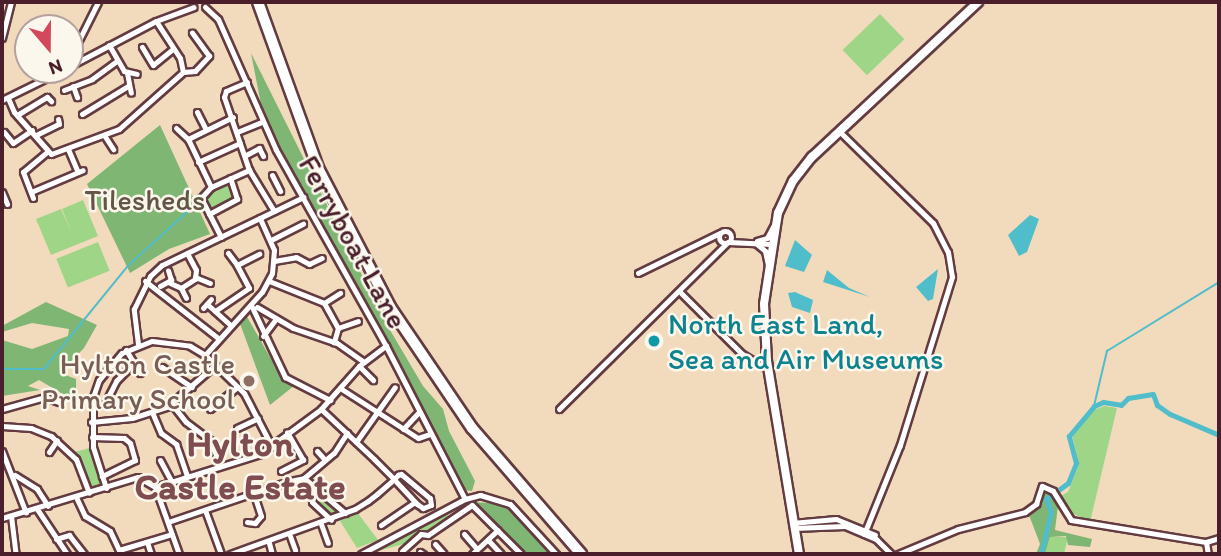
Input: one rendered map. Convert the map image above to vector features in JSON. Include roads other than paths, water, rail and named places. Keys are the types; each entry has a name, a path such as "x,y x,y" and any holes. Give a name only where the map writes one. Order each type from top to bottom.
{"highway":[{"path":"252,2 283,96 313,169 385,309 453,412 531,509 574,554"},
{"path":"258,2 310,149 390,307 464,419 565,538 582,554"}],"main road":[{"path":"799,554 767,361 768,265 775,222 793,181 839,131 978,2"}],"street":[{"path":"2,38 11,2"},
{"path":"84,30 98,2"},
{"path":"84,58 156,21 195,5 200,12 204,5"},
{"name":"Ferryboat Lane","path":"204,5 218,19 262,122 386,346 465,499"},
{"path":"156,21 183,72"},
{"path":"68,149 80,171 32,195 21,168 47,152 68,149 131,121 183,72 195,71 211,55 196,32"},
{"path":"109,45 127,73 131,93"},
{"path":"146,48 153,69 173,50"},
{"path":"64,90 117,61"},
{"path":"127,73 137,74"},
{"path":"247,82 224,94 249,170 263,188 274,211"},
{"path":"35,84 5,99 34,132 47,152"},
{"path":"73,86 77,97"},
{"path":"83,111 128,86"},
{"path":"17,115 47,97 51,102"},
{"path":"197,112 205,128"},
{"path":"188,139 205,128 233,117"},
{"path":"4,132 8,145 34,132 59,124 58,119"},
{"path":"237,132 262,122"},
{"path":"176,128 188,139 211,187"},
{"path":"839,131 933,223 948,252 952,277 866,531"},
{"path":"104,135 113,149"},
{"path":"198,162 240,143"},
{"path":"246,155 259,148 263,156"},
{"path":"221,237 201,198 211,187 249,170"},
{"path":"272,175 280,191"},
{"path":"209,214 237,199 230,178"},
{"path":"263,188 275,182"},
{"path":"2,192 7,204"},
{"path":"138,344 134,309 145,281 162,265 303,197"},
{"path":"205,355 230,325 254,306 269,281 274,261 271,240 260,218"},
{"path":"749,242 767,238 775,222"},
{"path":"271,240 303,223"},
{"path":"730,234 764,250 768,265"},
{"path":"559,409 681,293 730,234"},
{"path":"723,241 730,234"},
{"path":"638,273 704,240 771,244"},
{"path":"187,253 195,277 210,283"},
{"path":"215,311 249,288 228,253"},
{"path":"237,265 259,254"},
{"path":"274,261 296,257 309,264 322,258"},
{"path":"168,270 170,283"},
{"path":"181,288 195,277"},
{"path":"145,281 218,338"},
{"path":"269,281 324,303 338,328 334,342"},
{"path":"160,286 170,283 181,288 186,299"},
{"path":"324,303 340,293"},
{"path":"681,293 741,353 762,366"},
{"path":"207,304 230,325"},
{"path":"254,306 275,320 334,342 361,364 373,380"},
{"path":"254,306 263,336 285,376 330,400"},
{"path":"263,336 275,320"},
{"path":"338,328 358,321"},
{"path":"106,488 92,438 91,422 99,380 126,350 138,344 171,341 205,355 237,387 258,418 272,447"},
{"path":"155,487 272,447 287,432 321,409 361,364 386,346"},
{"path":"126,350 140,373"},
{"path":"105,403 116,381 134,363"},
{"path":"91,422 152,412 171,403 215,365"},
{"path":"162,367 192,387"},
{"path":"210,409 237,387"},
{"path":"356,442 395,387"},
{"path":"340,388 418,438 430,434"},
{"path":"2,409 9,410 16,404 45,397 59,402"},
{"path":"171,403 186,422 210,440 220,465"},
{"path":"230,554 331,520 394,479 407,476 432,502 423,508 415,502 394,479 321,409"},
{"path":"9,410 15,425"},
{"path":"152,412 161,433 176,444 187,476"},
{"path":"403,429 419,412"},
{"path":"237,428 258,418"},
{"path":"2,426 15,425 39,430 57,440 76,458 89,494"},
{"path":"281,471 290,464 303,460 287,432"},
{"path":"290,481 304,478 326,460 347,433"},
{"path":"92,438 124,438 130,443 135,460 102,476"},
{"path":"49,452 57,440"},
{"path":"2,451 13,473 26,513"},
{"path":"317,451 326,460"},
{"path":"160,460 171,481"},
{"path":"13,473 37,489 48,506"},
{"path":"2,518 26,513 138,477 155,487 179,554"},
{"path":"304,478 345,513"},
{"path":"18,486 24,481"},
{"path":"168,522 283,483"},
{"path":"329,499 338,486"},
{"path":"898,554 958,529 1025,512 1035,504 1042,486 1051,488 1071,520 1206,541 1219,538"},
{"path":"315,490 312,502 331,520"},
{"path":"247,522 254,523 261,516 254,495"},
{"path":"361,554 465,499 487,496 510,504 556,554"},
{"path":"76,497 85,516 110,531 120,552 172,534"},
{"path":"381,525 415,502"},
{"path":"402,551 421,534 428,535 472,505 521,554"},
{"path":"37,509 67,554"},
{"path":"205,510 221,554"},
{"path":"11,516 17,554"},
{"path":"794,525 830,519 857,524 871,521"},
{"path":"871,521 875,537"},
{"path":"321,524 328,543"},
{"path":"794,525 834,524 866,531"},
{"path":"857,524 875,537 891,554"},
{"path":"797,541 809,526"},
{"path":"472,554 498,530"},
{"path":"464,534 477,549"},
{"path":"56,539 69,535 84,554"},
{"path":"428,535 444,554"},
{"path":"290,536 295,550"},
{"path":"488,540 501,554"},
{"path":"1206,541 1208,554"},
{"path":"147,542 151,554"},
{"path":"269,543 272,554"},
{"path":"253,547 256,554"}],"water":[{"path":"1030,215 1039,219 1027,252 1019,256 1008,235"},
{"path":"795,240 812,255 804,272 785,266"},
{"path":"938,269 933,299 928,301 916,287"},
{"path":"827,270 849,288 870,297 823,282"},
{"path":"795,292 813,300 810,313 792,307 788,293"}],"waterway":[{"path":"129,265 187,212"},
{"path":"2,369 44,369 127,267"},
{"path":"1094,406 1107,351 1219,282"},
{"path":"1041,554 1051,512 1046,499 1068,483 1076,463 1069,436 1094,406 1103,402 1121,405 1128,398 1153,394 1157,405 1170,414 1219,435"}],"place":[{"name":"North East Land, Sea and Air Museums","path":"654,341"},
{"name":"Hylton Castle Primary School","path":"249,381"}],"district":[{"name":"Hylton Castle Estate","path":"240,466"}],"park label":[{"name":"Tilesheds","path":"145,200"}]}
